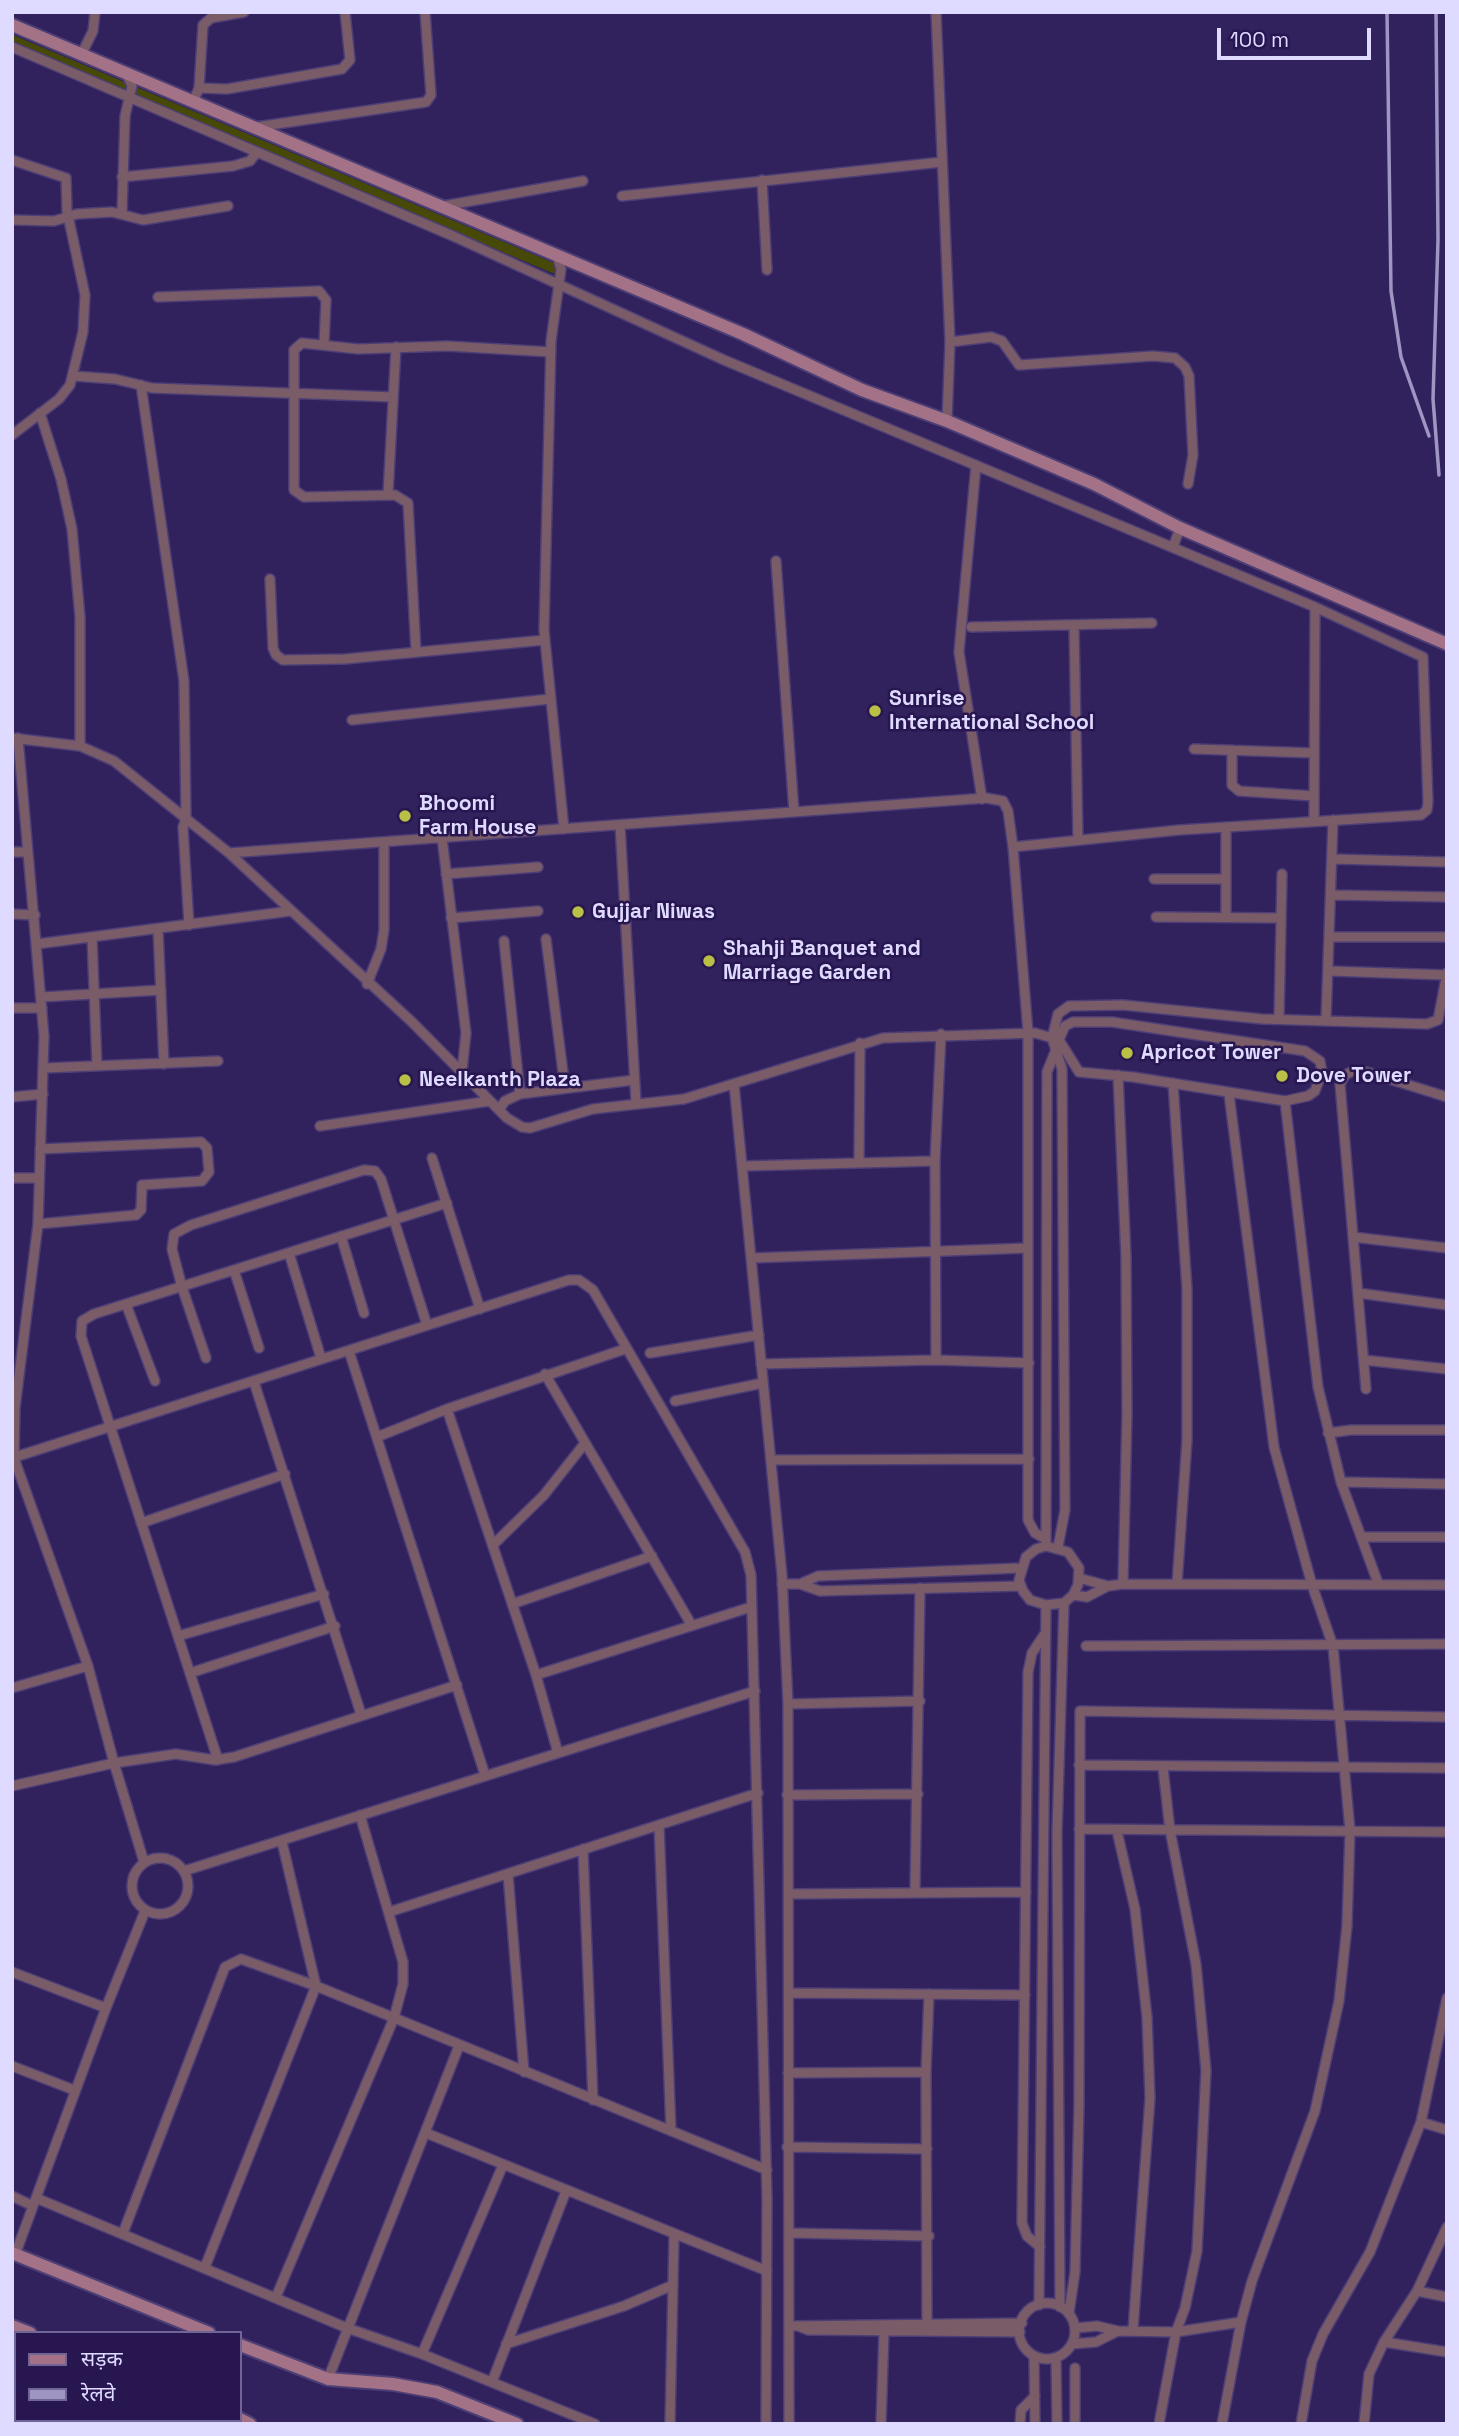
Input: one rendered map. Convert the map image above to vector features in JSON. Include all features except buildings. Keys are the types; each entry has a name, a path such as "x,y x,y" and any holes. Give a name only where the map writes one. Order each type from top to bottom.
{"street":[{"path":"81,55 93,32 95,12"},
{"path":"193,102 199,88 203,25 211,18 244,12"},
{"path":"199,88 237,88 342,69 350,60 345,12"},
{"path":"249,127 262,128 290,120 426,102 430,95 425,12"},
{"path":"936,12 950,341 947,421"},
{"path":"12,25 81,55 129,87 257,152 558,272 743,334 862,390 947,421 1094,484 1180,528 1447,644"},
{"path":"12,47 129,87 193,102 448,207 471,199 583,181"},
{"path":"122,213 129,87"},
{"path":"122,177 233,166 250,161 257,152"},
{"path":"12,160 66,178 68,216 85,295 83,332 74,376 66,392 12,435"},
{"path":"622,196 942,162"},
{"path":"762,180 767,270"},
{"path":"438,204 558,272 724,360 1315,607 1423,657 1427,810 1413,816 1314,820 1013,847"},
{"path":"12,220 54,220 68,216 122,213 143,220 228,206"},
{"path":"558,272 551,352 545,640 564,829"},
{"path":"158,297 323,292 326,300 324,345"},
{"path":"950,341 991,337 1002,341 1019,365 1153,356 1175,358 1189,376 1193,455 1188,484"},
{"path":"416,653 410,510 403,498 388,495 310,497 298,494 294,484 292,394 295,346 324,345 358,349 482,347 551,352"},
{"path":"388,495 396,347"},
{"path":"74,376 203,391 393,397"},
{"path":"141,385 184,681 186,819 183,827 189,925"},
{"path":"40,413 61,480 73,540 80,617 80,746"},
{"path":"976,465 959,652 982,799"},
{"path":"1173,547 1180,528"},
{"path":"776,561 794,812"},
{"path":"270,579 273,648 279,658 345,659 545,640"},
{"path":"1314,820 1315,607"},
{"path":"971,627 1152,623"},
{"path":"1074,625 1078,840"},
{"path":"352,720 550,699"},
{"path":"144,1862 88,1666 13,1458 15,1408 38,1224 44,1068 35,915 15,738 80,746 114,761 229,853 499,1110 515,1124 530,1128 593,1109 636,1102 668,1102 734,1084 860,1043 883,1038 941,1034 1028,1032 1056,1039 1079,1072 1173,1083 1229,1094 1285,1101 1308,1096 1320,1084 1320,1061 1305,1051 1112,1022 1073,1022 1065,1026 1056,1039"},
{"path":"1194,749 1314,753"},
{"path":"1232,750 1232,785 1239,791 1314,796"},
{"path":"229,853 982,799 996,799 1006,806 1013,847 1028,1032 1028,1520 1035,1533 1046,1543 1068,1552 1079,1568 1079,1578 1073,1595 1064,1603 1046,1605 1030,1600 1021,1586 1020,1568 1036,1549 1046,1543"},
{"path":"1326,1020 1330,971 1333,820"},
{"path":"620,825 636,1102"},
{"path":"1226,827 1226,918"},
{"path":"442,838 466,1033 461,1071"},
{"path":"367,984 381,949 384,930 384,842"},
{"path":"12,852 28,852"},
{"path":"1332,859 1447,862"},
{"path":"446,874 538,867"},
{"path":"1279,1019 1282,874"},
{"path":"1154,879 1226,879"},
{"path":"1332,895 1447,897"},
{"path":"37,944 291,911"},
{"path":"451,918 538,911"},
{"path":"12,914 35,915"},
{"path":"1156,917 1281,918"},
{"path":"158,929 164,1064"},
{"path":"92,937 97,1066"},
{"path":"1331,937 1447,937"},
{"path":"546,939 565,1088"},
{"path":"504,941 520,1094"},
{"path":"1046,1543 1047,1072 1055,1052 1058,1014 1064,1008 1077,1005 1144,1006 1279,1019 1434,1023 1440,1015 1447,974 1330,971"},
{"path":"12,1009 94,994 161,990"},
{"path":"936,1360 935,1161 941,1034"},
{"path":"859,1163 860,1043"},
{"path":"1055,1052 1062,1069 1065,1510 1058,1547"},
{"path":"44,1068 218,1061"},
{"path":"1366,1389 1340,1084 1345,1075 1353,1071 1367,1072 1447,1097"},
{"path":"1118,1075 1126,1270 1123,1584"},
{"path":"499,1110 505,1101 520,1094 634,1080"},
{"path":"1173,1083 1187,1289 1187,1440 1177,1584"},
{"path":"734,1084 744,1166 782,1584 788,1704 788,2147 794,2326 789,2424"},
{"path":"12,1097 43,1094"},
{"path":"1222,2424 1241,2322 1252,2281 1315,2111 1337,2013 1347,1926 1350,1830 1333,1646 1312,1585 1274,1447 1229,1094"},
{"path":"320,1126 490,1101"},
{"path":"1285,1101 1318,1387 1341,1482 1378,1583"},
{"path":"38,1224 136,1215 141,1210 142,1185 202,1181 209,1172 207,1148 201,1142 40,1149"},
{"path":"432,1158 480,1309"},
{"path":"744,1166 935,1161"},
{"path":"206,1358 182,1287 172,1241 174,1234 191,1225 370,1169 381,1179 427,1325"},
{"path":"12,1178 40,1178"},
{"path":"218,1760 79,1329 87,1317 447,1203"},
{"path":"341,1236 364,1313"},
{"path":"1353,1237 1447,1248"},
{"path":"752,1258 1028,1248"},
{"path":"289,1253 321,1358"},
{"path":"234,1269 259,1348"},
{"path":"13,1458 569,1280 579,1280 593,1290 745,1552 751,1575 767,2170 766,2424"},
{"path":"1358,1293 1447,1304"},
{"path":"126,1304 155,1381"},
{"path":"650,1353 759,1335"},
{"path":"377,1437 544,1374 625,1349"},
{"path":"349,1351 485,1775"},
{"path":"761,1364 936,1360 1029,1363"},
{"path":"1364,1360 1447,1369"},
{"path":"544,1374 691,1624"},
{"path":"254,1381 335,1626 361,1714"},
{"path":"674,1401 763,1383"},
{"path":"447,1409 494,1544 558,1753"},
{"path":"1328,1433 1351,1430 1447,1430"},
{"path":"494,1544 544,1495 585,1443"},
{"path":"771,1460 1028,1459"},
{"path":"141,1522 285,1474"},
{"path":"1341,1482 1447,1484"},
{"path":"1361,1537 1447,1537"},
{"path":"512,1604 652,1556"},
{"path":"800,1584 818,1576 1020,1568"},
{"path":"1079,1578 1108,1586"},
{"path":"782,1584 800,1584 820,1591 1021,1586"},
{"path":"1073,1595 1087,1597 1108,1586 1123,1584 1447,1585"},
{"path":"915,1891 920,1588"},
{"path":"178,1636 324,1594"},
{"path":"1060,2307 1057,1833 1064,1603"},
{"path":"1039,2305 1046,1605"},
{"path":"536,1675 751,1607"},
{"path":"190,1673 335,1626"},
{"path":"1040,2247 1027,2236 1022,2223 1028,1672 1032,1653 1044,1635"},
{"path":"1086,1646 1447,1644"},
{"path":"12,1688 88,1666"},
{"path":"12,1786 114,1763 176,1754 218,1760 234,1757 457,1685"},
{"path":"184,1871 755,1691"},
{"path":"788,1704 920,1701"},
{"path":"1069,2313 1060,2307 1039,2305 1030,2310 1021,2327 1026,2349 1034,2356 1056,2358 1072,2344 1075,2328 1069,2313 1075,2272 1079,2117 1080,1711 1447,1717"},
{"path":"1079,1765 1163,1768 1346,1765 1447,1768"},
{"path":"1159,2424 1176,2332 1185,2308 1198,2251 1206,2070 1196,1964 1170,1830 1163,1768"},
{"path":"389,1912 758,1793"},
{"path":"788,1795 918,1794"},
{"path":"276,2297 394,2018 404,1974 360,1815"},
{"path":"659,1825 671,2131"},
{"path":"1079,1829 1447,1832"},
{"path":"1117,1831 1135,1909 1147,2017 1150,2098 1133,2330"},
{"path":"205,2267 316,1986 282,1842"},
{"path":"583,1849 593,2100"},
{"path":"166,1858 184,1871 188,1892 184,1902 166,1914 145,1911 136,1903 131,1881 144,1862 166,1858"},
{"path":"508,1874 524,2072"},
{"path":"790,1894 1026,1892"},
{"path":"145,1911 74,2090 14,2254 204,2331"},
{"path":"123,2233 225,1967 231,1962 247,1959 767,2170"},
{"path":"12,1972 106,2008"},
{"path":"790,1993 1025,1995"},
{"path":"928,2323 926,2072 929,1994"},
{"path":"1301,2424 1307,2381 1315,2352 1370,2252 1421,2122 1447,1998"},
{"path":"328,2379 459,2046"},
{"path":"12,2066 74,2090"},
{"path":"788,2073 926,2072"},
{"path":"1421,2122 1447,2130"},
{"path":"426,2133 767,2272"},
{"path":"788,2147 927,2149"},
{"path":"422,2354 503,2165"},
{"path":"492,2382 566,2191"},
{"path":"12,2196 123,2233 346,2328 422,2354 595,2424"},
{"path":"1364,2424 1366,2384 1384,2342 1417,2291 1447,2227"},
{"path":"790,2233 929,2236"},
{"path":"670,2424 674,2235"},
{"path":"506,2344 624,2306 673,2285"},
{"path":"1417,2291 1447,2297"},
{"path":"1075,2328 1097,2326 1118,2331 1176,2332 1241,2322"},
{"path":"794,2326 928,2323 1021,2327"},
{"path":"794,2326 808,2330 884,2332 1021,2327"},
{"path":"1072,2344 1096,2343 1118,2331"},
{"path":"881,2424 884,2332"},
{"path":"1384,2342 1447,2352"},
{"path":"242,2346 328,2379 393,2384 437,2392 517,2424"},
{"path":"1034,2356 1035,2424"},
{"path":"1056,2358 1056,2424"},
{"path":"1075,2368 1075,2424"},
{"path":"1020,2424 1021,2410 1035,2396"}],"waterway":[{"path":"12,40 553,268"}],"railway":[{"path":"1387,12 1391,291 1401,357 1429,436"},
{"path":"1436,12 1438,240 1433,399 1439,475"}],"place":[{"name":"Sunrise International School","path":"875,711"},
{"name":"Bhoomi Farm House","path":"405,816"},
{"name":"Gujjar Niwas","path":"578,912"},
{"name":"Shahji Banquet and Marriage Garden","path":"709,961"},
{"name":"Apricot Tower","path":"1127,1053"},
{"name":"Dove Tower","path":"1282,1076"},
{"name":"Neelkanth Plaza","path":"405,1080"}]}
